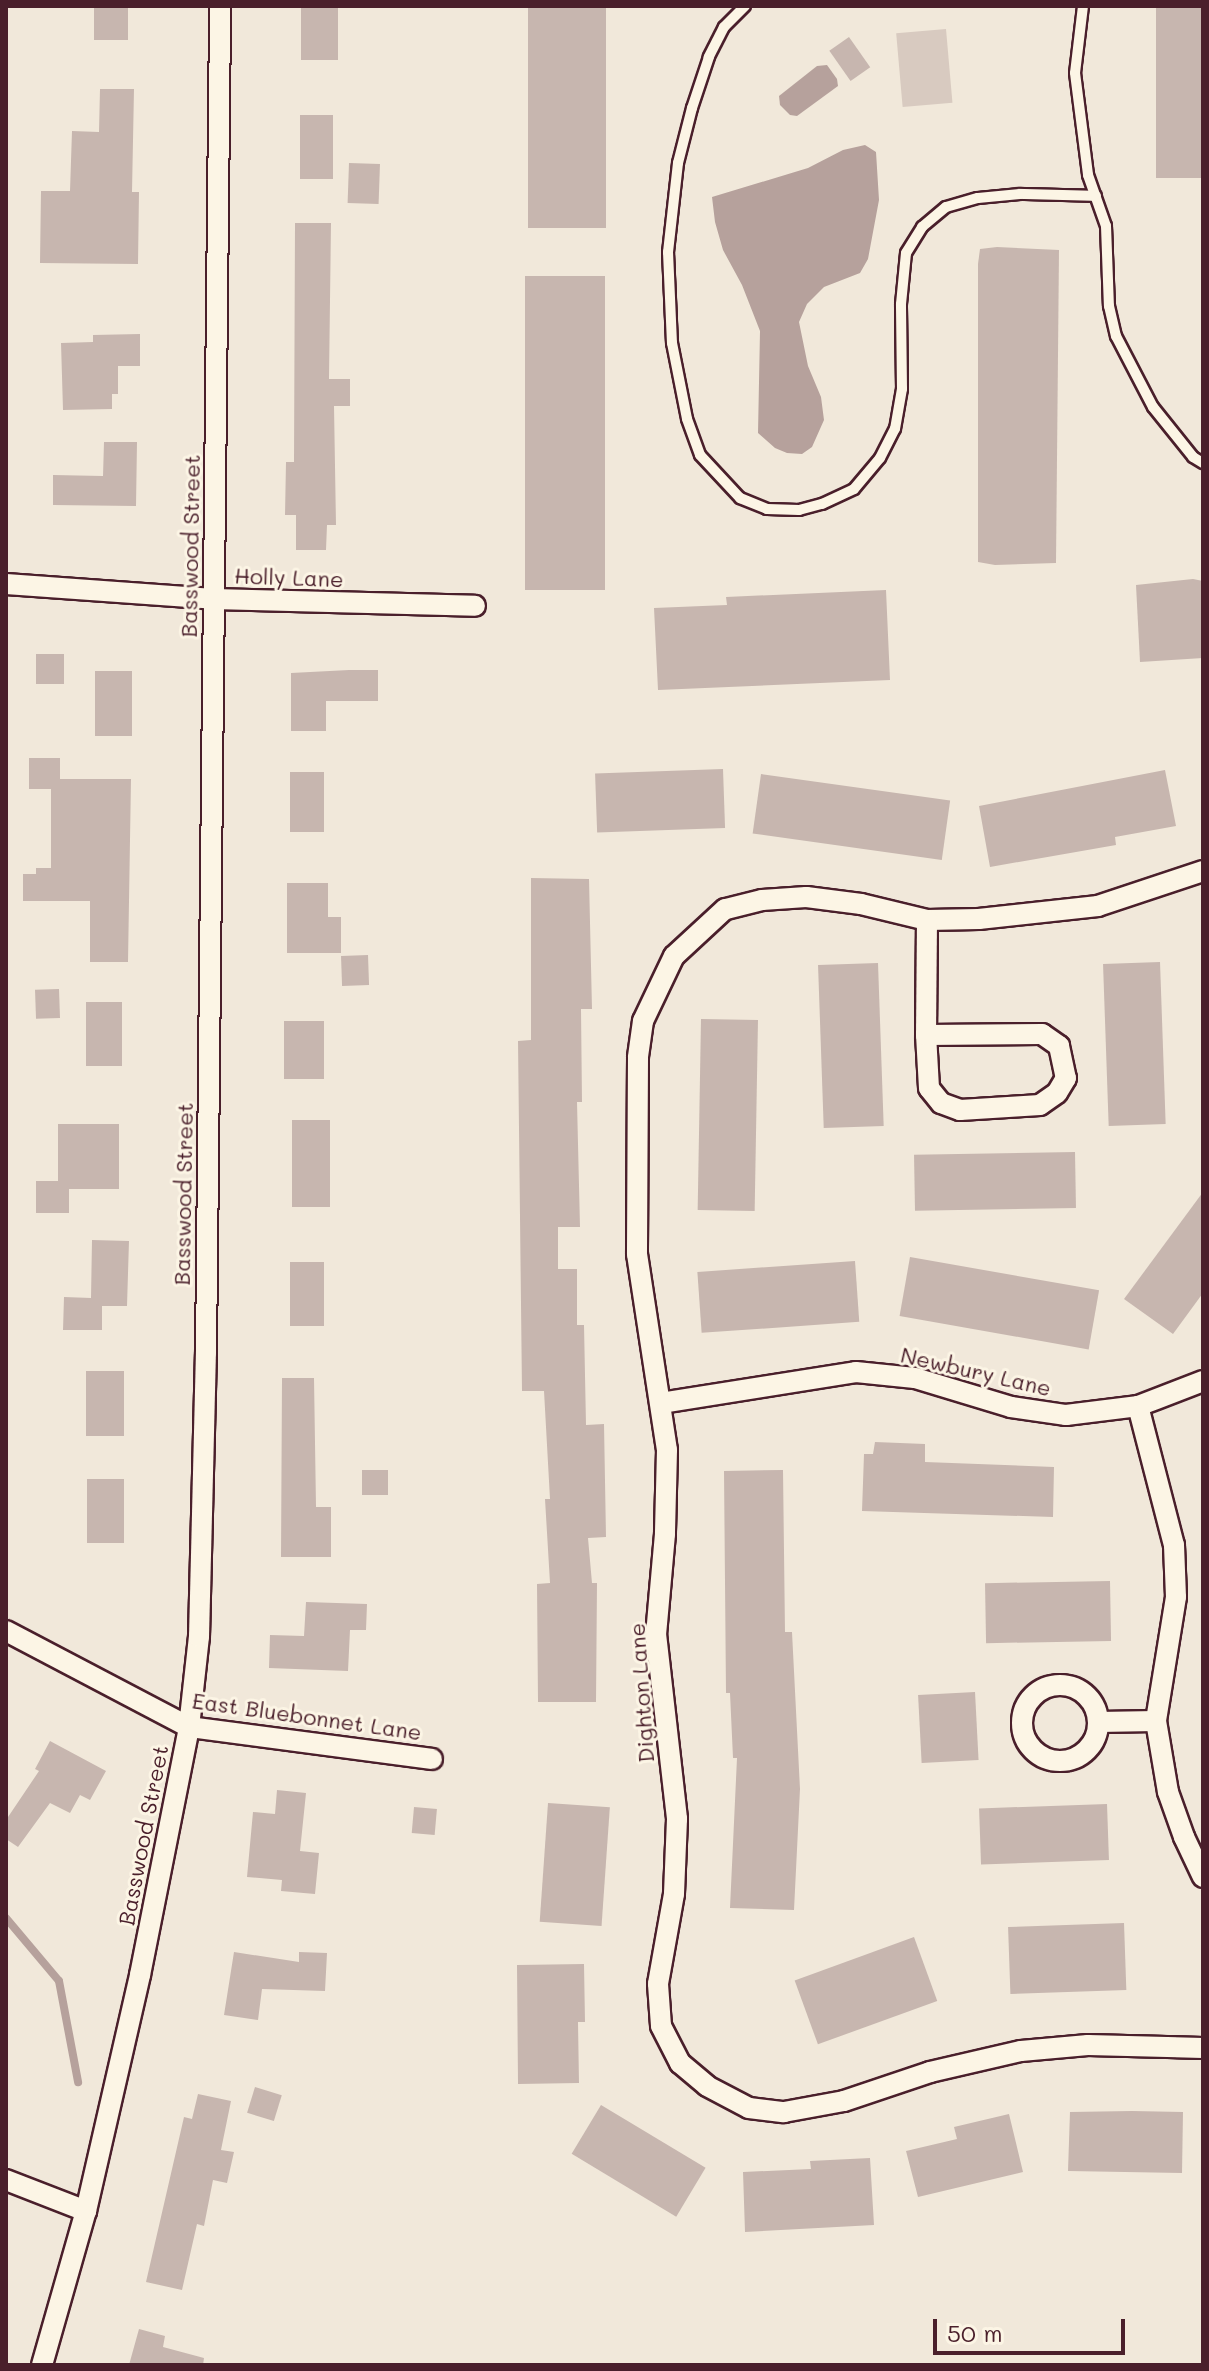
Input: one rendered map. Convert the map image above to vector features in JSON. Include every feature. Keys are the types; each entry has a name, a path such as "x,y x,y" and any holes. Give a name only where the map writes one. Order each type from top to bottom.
{"street":[{"name":"Basswood Street","path":"42,2365 86,2211 140,1975 189,1727 199,1637 206,1353 220,6"},
{"name":"Holly Lane","path":"6,584 213,599 475,606"},
{"name":"Dighton Lane","path":"1203,871 1098,906 979,919 927,920 861,904 806,897 762,900 725,909 674,956 643,1021 638,1058 637,1254 641,1301 667,1450 665,1534 656,1634 677,1819 674,1894 658,1984 661,2026 680,2063 707,2086 749,2108 784,2112 844,2101 930,2072 1021,2051 1088,2045 1203,2048"},
{"path":"926,1035 1042,1034 1059,1046 1066,1078 1057,1093 1040,1105 960,1110 941,1103 929,1088 926,1035 927,920"},
{"name":"Newbury Lane","path":"661,1403 856,1372 915,1378 1039,1412 1066,1415 1138,1406 1203,1381"},
{"path":"1138,1406 1174,1545 1176,1597 1156,1721 1168,1792 1203,1877"},
{"name":"East Bluebonnet Lane","path":"6,1631 189,1727 432,1759"},
{"path":"1098,1722 1156,1721"},
{"path":"6,2180 86,2211"}],"lane":[{"path":"745,6 724,27 709,57 692,108 678,163 668,252 672,343 687,419 700,455 740,498 767,509 799,510 822,504 854,489 880,458 895,429 902,389 901,304 906,253 922,227 946,207 978,198 1020,194 1096,196"},
{"path":"1083,6 1075,73 1088,175 1106,226 1109,306 1116,336 1153,407 1193,457 1203,463"}],"shaded area":[{"path":"946,29 952,103 903,107 896,33"},
{"path":"827,65 838,86 797,116 790,115 780,105 779,96 817,66"},
{"path":"865,145 876,152 879,200 868,259 860,273 824,287 807,304 799,322 808,366 821,397 824,420 812,447 802,454 787,453 775,448 758,433 760,331 742,285 723,250 712,197 808,168 843,150"}],"building":[{"path":"94,6 128,6 128,40 94,40"},
{"path":"301,6 338,6 338,60 301,60"},
{"path":"528,6 606,6 606,228 528,228"},
{"path":"1156,6 1203,6 1203,178 1156,178"},
{"path":"849,37 870,67 851,81 829,51"},
{"path":"100,89 134,89 132,192 139,192 138,264 40,263 41,191 70,191 72,131 99,132"},
{"path":"300,115 333,115 333,179 300,179"},
{"path":"349,163 380,164 379,204 348,203"},
{"path":"295,223 331,223 329,379 350,379 350,406 334,406 336,525 327,525 326,550 296,550 296,515 285,515 286,462 294,462"},
{"path":"980,249 1059,250 1056,563 995,565 978,562 978,264"},
{"path":"525,276 605,276 605,590 525,590"},
{"path":"140,334 140,366 118,366 118,394 112,394 112,409 63,410 61,343 93,342 93,335"},
{"path":"104,442 137,442 136,506 53,505 53,475 103,476"},
{"path":"1193,579 1203,581 1203,658 1140,662 1136,585"},
{"path":"886,590 890,680 658,690 654,608 727,605 726,597"},
{"path":"36,654 64,654 64,684 36,684"},
{"path":"378,670 378,701 326,701 326,731 291,731 291,673"},
{"path":"95,671 132,671 132,736 95,736"},
{"path":"29,758 60,758 60,779 131,779 128,962 90,962 90,901 23,901 23,874 36,874 36,868 51,868 51,789 29,789"},
{"path":"723,769 725,828 597,832 595,773"},
{"path":"1165,770 1176,826 1115,837 1116,845 990,867 979,806"},
{"path":"290,772 324,772 324,832 290,832"},
{"path":"761,774 950,801 942,860 753,833"},
{"path":"531,878 589,879 592,1009 581,1009 582,1102 577,1102 580,1227 558,1227 558,1269 577,1269 577,1325 584,1325 586,1425 604,1424 606,1537 588,1538 592,1583 597,1583 596,1702 538,1702 537,1584 550,1583 545,1499 550,1499 544,1391 522,1391 518,1041 531,1040"},
{"path":"287,883 328,883 328,917 341,917 341,953 287,953"},
{"path":"368,955 369,985 342,986 341,956"},
{"path":"1160,962 1166,1124 1109,1126 1103,964"},
{"path":"878,963 884,1126 824,1128 818,965"},
{"path":"59,989 60,1018 36,1019 35,990"},
{"path":"86,1002 122,1002 122,1066 86,1066"},
{"path":"701,1019 758,1020 755,1211 698,1210"},
{"path":"284,1021 324,1021 324,1079 284,1079"},
{"path":"292,1120 330,1120 330,1207 292,1207"},
{"path":"58,1124 119,1124 119,1189 69,1189 69,1213 36,1213 36,1181 58,1181"},
{"path":"1075,1152 1076,1208 915,1211 914,1155"},
{"path":"1203,1192 1203,1293 1173,1334 1124,1299"},
{"path":"92,1240 129,1241 127,1306 102,1306 102,1330 63,1330 64,1297 91,1298"},
{"path":"910,1257 1099,1290 1089,1349 900,1316"},
{"path":"855,1261 859,1322 702,1333 697,1272"},
{"path":"290,1262 324,1262 324,1326 290,1326"},
{"path":"86,1371 124,1371 124,1436 86,1436"},
{"path":"282,1378 314,1378 316,1507 331,1507 331,1557 281,1557"},
{"path":"875,1442 925,1444 925,1462 1054,1467 1053,1517 862,1511 864,1454 873,1454"},
{"path":"362,1470 388,1470 388,1495 362,1495"},
{"path":"783,1470 785,1632 792,1632 800,1789 794,1910 730,1908 737,1758 733,1758 730,1693 726,1693 724,1471"},
{"path":"87,1479 124,1479 124,1543 87,1543"},
{"path":"1110,1581 1111,1641 986,1643 985,1583"},
{"path":"306,1602 367,1604 366,1630 350,1630 348,1671 269,1668 270,1635 304,1636"},
{"path":"975,1692 979,1760 922,1763 918,1695"},
{"path":"50,1741 106,1771 90,1800 80,1795 70,1813 50,1803 18,1847 6,1839 6,1820 39,1771 35,1769"},
{"path":"277,1790 306,1793 300,1851 319,1853 315,1894 281,1891 282,1880 247,1877 253,1812 275,1814"},
{"path":"548,1803 610,1807 602,1926 540,1922"},
{"path":"1107,1804 1109,1860 981,1864 979,1808"},
{"path":"414,1807 437,1809 435,1835 412,1833"},
{"path":"1124,1923 1126,1990 1010,1994 1008,1927"},
{"path":"914,1937 937,2001 818,2044 795,1980"},
{"path":"234,1952 299,1962 299,1952 327,1953 325,1991 262,1989 258,2020 224,2015"},
{"path":"584,1964 585,2022 578,2022 579,2083 518,2084 517,1965"},
{"path":"255,2087 282,2095 274,2121 247,2113"},
{"path":"198,2094 231,2101 221,2150 234,2152 227,2183 213,2180 204,2226 197,2224 182,2290 146,2282 184,2117 192,2119"},
{"path":"601,2105 706,2168 676,2217 572,2154"},
{"path":"1070,2112 1183,2112 1182,2173 1068,2171"},
{"path":"1009,2114 1023,2172 918,2197 906,2151 957,2139 954,2127"},
{"path":"870,2158 874,2225 745,2232 743,2172 811,2169 810,2161"},
{"path":"139,2329 165,2336 163,2347 204,2358 203,2365 129,2365"}],"waterway":[{"path":"6,1918 59,1981 78,2082"}]}
